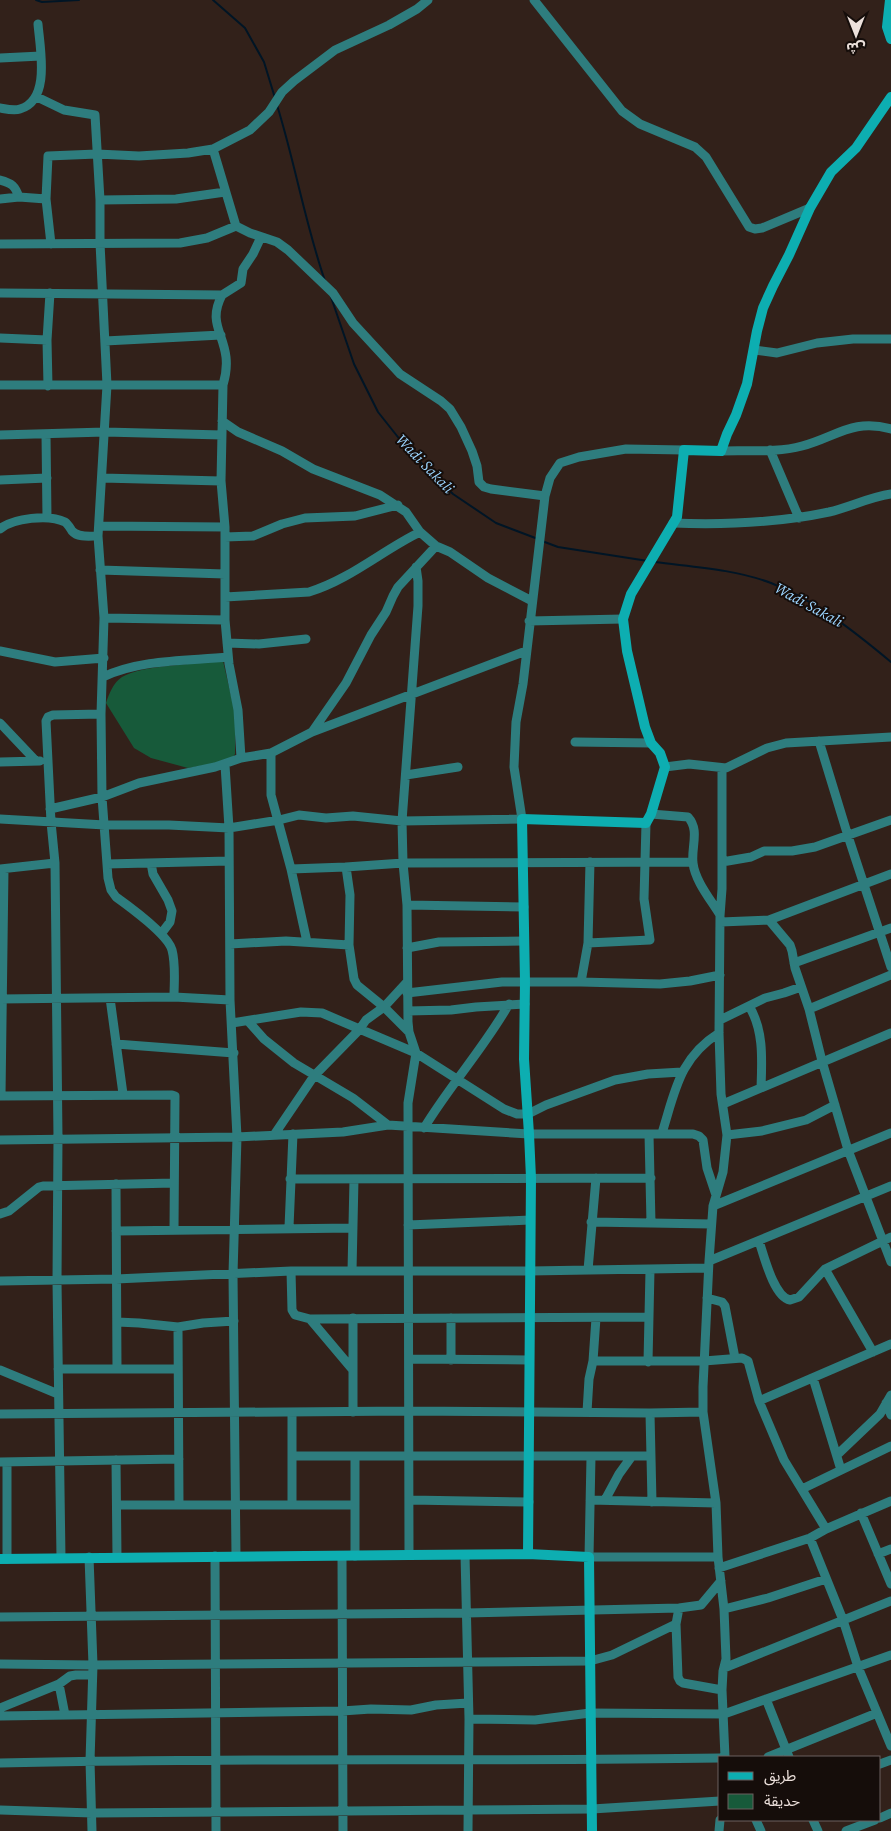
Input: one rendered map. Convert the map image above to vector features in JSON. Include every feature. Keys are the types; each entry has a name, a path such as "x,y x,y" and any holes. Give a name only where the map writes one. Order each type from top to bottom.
{"street":[{"path":"51,244 46,199 48,156 97,154 139,156 188,153 214,149 250,130 269,112 282,92 294,80 334,50 389,26 428,0"},
{"path":"534,0 622,111 640,124 695,147 706,157 749,227 755,229 762,228 810,208"},
{"path":"890,0 887,27 891,39"},
{"path":"0,108 20,109 37,97 40,89 41,56 38,24"},
{"path":"0,58 41,56"},
{"path":"37,97 64,110 95,115 107,385 99,531 104,618 101,714 102,797 107,864 111,890 161,934 172,948 174,958 174,997"},
{"path":"721,451 747,384 763,308 810,208 831,172 856,148 891,98"},
{"path":"214,149 236,226"},
{"path":"0,180 12,183 19,198"},
{"path":"100,200 176,199 226,192"},
{"path":"0,199 46,199"},
{"path":"0,244 180,243 207,238 236,226 272,240 282,245 320,278 333,293 353,323 400,374 450,409 472,451 478,466 479,482 484,487 545,496"},
{"path":"0,293 222,295 241,283 243,269 261,237"},
{"path":"48,386 47,340 50,293"},
{"path":"222,295 216,315 216,324 221,335 226,358 221,481 225,527 225,620 228,657 238,710 241,758"},
{"path":"105,341 221,335"},
{"path":"0,338 47,340"},
{"path":"754,350 777,353 817,343 853,339 891,339"},
{"path":"0,385 224,385"},
{"path":"222,421 238,432 282,451 313,469 360,486 398,505 406,512 420,532 436,546 450,552 488,578 532,601"},
{"path":"528,1554 531,1178 530,1134 524,1059 524,862 522,819 514,767 516,722 545,496 550,478 560,463 579,457 617,450 770,450 802,446 843,429 856,426 891,429"},
{"path":"0,435 104,432 222,435"},
{"path":"46,434 48,518"},
{"path":"588,943 650,940 644,907 646,823 651,814 665,767 660,753 651,744 645,727 627,651 624,619 631,594 677,517 680,504 684,450"},
{"path":"770,450 800,518"},
{"path":"0,480 47,478"},
{"path":"102,478 221,481"},
{"path":"673,523 726,524 800,518 855,505 877,496 891,494"},
{"path":"225,537 253,536 282,524 305,518 355,516 398,505"},
{"path":"0,529 16,521 48,518 66,522 75,534 79,536 99,531 225,527"},
{"path":"225,598 309,592 319,589 420,532"},
{"path":"312,732 346,683 370,635 386,612 395,591 436,546"},
{"path":"409,1555 408,1127 409,1091 416,1053 409,1032 407,905 402,821 418,606 416,567"},
{"path":"100,570 225,574"},
{"path":"104,618 225,620"},
{"path":"530,621 624,619"},
{"path":"227,642 259,644 306,639"},
{"path":"0,651 55,662 104,658"},
{"path":"50,809 102,797 139,783 225,765 241,758 272,753 312,732 526,651"},
{"path":"103,677 116,670 146,664 228,657"},
{"path":"61,1558 57,1281 56,863 50,809 46,721 48,716 101,714"},
{"path":"0,723 36,761"},
{"path":"665,767 689,764 722,768 731,767 767,748 786,743 891,737"},
{"path":"819,741 891,967"},
{"path":"575,742 651,744"},
{"path":"272,753 271,795 279,820 307,942"},
{"path":"0,762 48,761"},
{"path":"225,765 229,828 230,1000 237,1138 233,1274 236,1556"},
{"path":"406,775 458,768"},
{"path":"722,768 719,1033 722,1104 727,1135 723,1172 713,1206 711,1224 703,1412 716,1503 718,1557 724,1609 726,1659 722,1690 725,1756"},
{"path":"651,814 688,817 692,821 694,828 693,862 697,877 720,919"},
{"path":"0,819 105,825 169,824 229,828 299,816 326,818 353,816 402,821 522,819 646,823"},
{"path":"722,862 751,857 764,851 802,850 890,822"},
{"path":"107,864 229,860"},
{"path":"581,982 588,943 590,862"},
{"path":"291,869 403,863 693,862"},
{"path":"56,863 2,869 0,1096 122,1094 175,1096 174,1230"},
{"path":"151,863 152,874 168,900 172,911 170,922 161,934"},
{"path":"346,867 350,895 350,945 354,979 357,985 384,1007 409,1032"},
{"path":"720,919 769,920 891,874"},
{"path":"407,905 524,907"},
{"path":"769,920 790,945 848,1150 866,1197 887,1239 891,1262"},
{"path":"794,963 891,928"},
{"path":"407,948 439,942 524,941"},
{"path":"230,944 307,942 350,945"},
{"path":"407,993 502,982 660,984 720,975"},
{"path":"809,1009 891,975"},
{"path":"274,1135 314,1076 359,1030 366,1020 384,1007 407,982"},
{"path":"720,1020 765,998 801,987"},
{"path":"1,999 174,997 230,1000"},
{"path":"110,998 122,1094"},
{"path":"424,1128 440,1101 492,1033 509,1004"},
{"path":"408,1011 450,1010 525,1004"},
{"path":"749,1006 754,1015 760,1037 761,1088"},
{"path":"232,1024 311,1012 322,1014 416,1053 504,1109 517,1114 528,1114 546,1105 615,1080 648,1074 682,1072"},
{"path":"248,1021 264,1039 284,1056 353,1098 388,1125"},
{"path":"662,1134 682,1072 699,1047 719,1033"},
{"path":"722,1104 891,1033"},
{"path":"116,1044 234,1053"},
{"path":"727,1135 762,1131 806,1120 835,1105"},
{"path":"0,1140 58,1138 237,1138 343,1132 388,1125 530,1134 662,1134 700,1136 703,1140 707,1168 716,1195"},
{"path":"713,1206 891,1133"},
{"path":"289,1227 293,1134"},
{"path":"649,1134 651,1223"},
{"path":"290,1179 408,1177 651,1178"},
{"path":"352,1271 354,1178"},
{"path":"588,1270 596,1178"},
{"path":"0,1214 9,1211 39,1187 57,1184 174,1183"},
{"path":"116,1184 117,1369"},
{"path":"0,1281 116,1279 291,1271 650,1270 708,1265 891,1186"},
{"path":"408,1224 530,1220"},
{"path":"591,1222 711,1224"},
{"path":"116,1231 289,1227 353,1228"},
{"path":"759,1242 774,1282 782,1297 786,1300 799,1297 825,1268 887,1239"},
{"path":"825,1268 873,1352"},
{"path":"648,1362 650,1270"},
{"path":"291,1271 292,1310 295,1315 310,1319 649,1317"},
{"path":"707,1298 722,1302 725,1306 734,1358"},
{"path":"353,1318 353,1412"},
{"path":"451,1318 451,1360"},
{"path":"586,1412 589,1379 593,1361 596,1318"},
{"path":"310,1319 353,1370"},
{"path":"116,1322 178,1327 234,1321"},
{"path":"178,1327 179,1504"},
{"path":"759,1401 891,1344"},
{"path":"593,1361 704,1361 734,1358 742,1358 748,1361 759,1401 784,1460 826,1529"},
{"path":"408,1359 529,1360"},
{"path":"58,1369 178,1369"},
{"path":"0,1370 58,1394"},
{"path":"813,1378 841,1470"},
{"path":"837,1455 880,1414 889,1399"},
{"path":"889,1399 891,1415"},
{"path":"0,1414 409,1411 703,1412"},
{"path":"292,1413 292,1504"},
{"path":"650,1413 652,1502"},
{"path":"802,1489 891,1446"},
{"path":"292,1456 651,1456"},
{"path":"355,1456 355,1556"},
{"path":"605,1500 619,1474 632,1456"},
{"path":"591,1457 589,1557 592,1831"},
{"path":"116,1460 116,1557"},
{"path":"179,1460 4,1462 4,1559 528,1554 589,1557 718,1557"},
{"path":"410,1500 529,1502"},
{"path":"590,1500 716,1503"},
{"path":"720,1568 810,1538 891,1500"},
{"path":"116,1505 355,1505"},
{"path":"861,1513 891,1584"},
{"path":"810,1538 843,1620 858,1667 891,1746"},
{"path":"878,1554 891,1549"},
{"path":"465,1555 469,1719 468,1831"},
{"path":"214,1556 216,1615 214,1762 216,1831"},
{"path":"342,1556 344,1831"},
{"path":"89,1557 92,1665 90,1761 92,1831"},
{"path":"724,1609 768,1598 826,1579"},
{"path":"0,1618 467,1613 679,1608 702,1605 720,1581"},
{"path":"724,1668 891,1601"},
{"path":"679,1608 676,1624 678,1677 680,1681 683,1684 722,1690"},
{"path":"0,1664 590,1661 618,1653 676,1624"},
{"path":"469,1719 535,1720 590,1714 724,1714 891,1654"},
{"path":"0,1708 76,1675 92,1675"},
{"path":"59,1684 65,1715"},
{"path":"766,1699 788,1754"},
{"path":"0,1716 215,1713 371,1708 411,1710 436,1705 468,1703"},
{"path":"775,1756 788,1754 877,1713"},
{"path":"0,1763 344,1759 591,1760 718,1758"},
{"path":"0,1810 92,1813 592,1809 718,1801"},
{"path":"846,1831 872,1821"}],"green space":[{"path":"223,661 235,713 235,754 230,761 188,768 151,758 134,748 106,703 119,679 131,673 156,667"}],"waterway":[{"name":"Wadi Sakali","path":"36,0 42,2 79,0"},
{"name":"Wadi Sakali","path":"213,0 245,28 264,62 275,98"},
{"name":"Wadi Sakali","path":"277,105 325,281"},
{"name":"Wadi Sakali","path":"331,297 354,364 378,412 409,451 453,494 496,523 538,539"},
{"name":"Wadi Sakali","path":"542,541 558,547 648,561"},
{"name":"Wadi Sakali","path":"655,562 728,572 771,583 819,608 849,628 891,662"}]}
